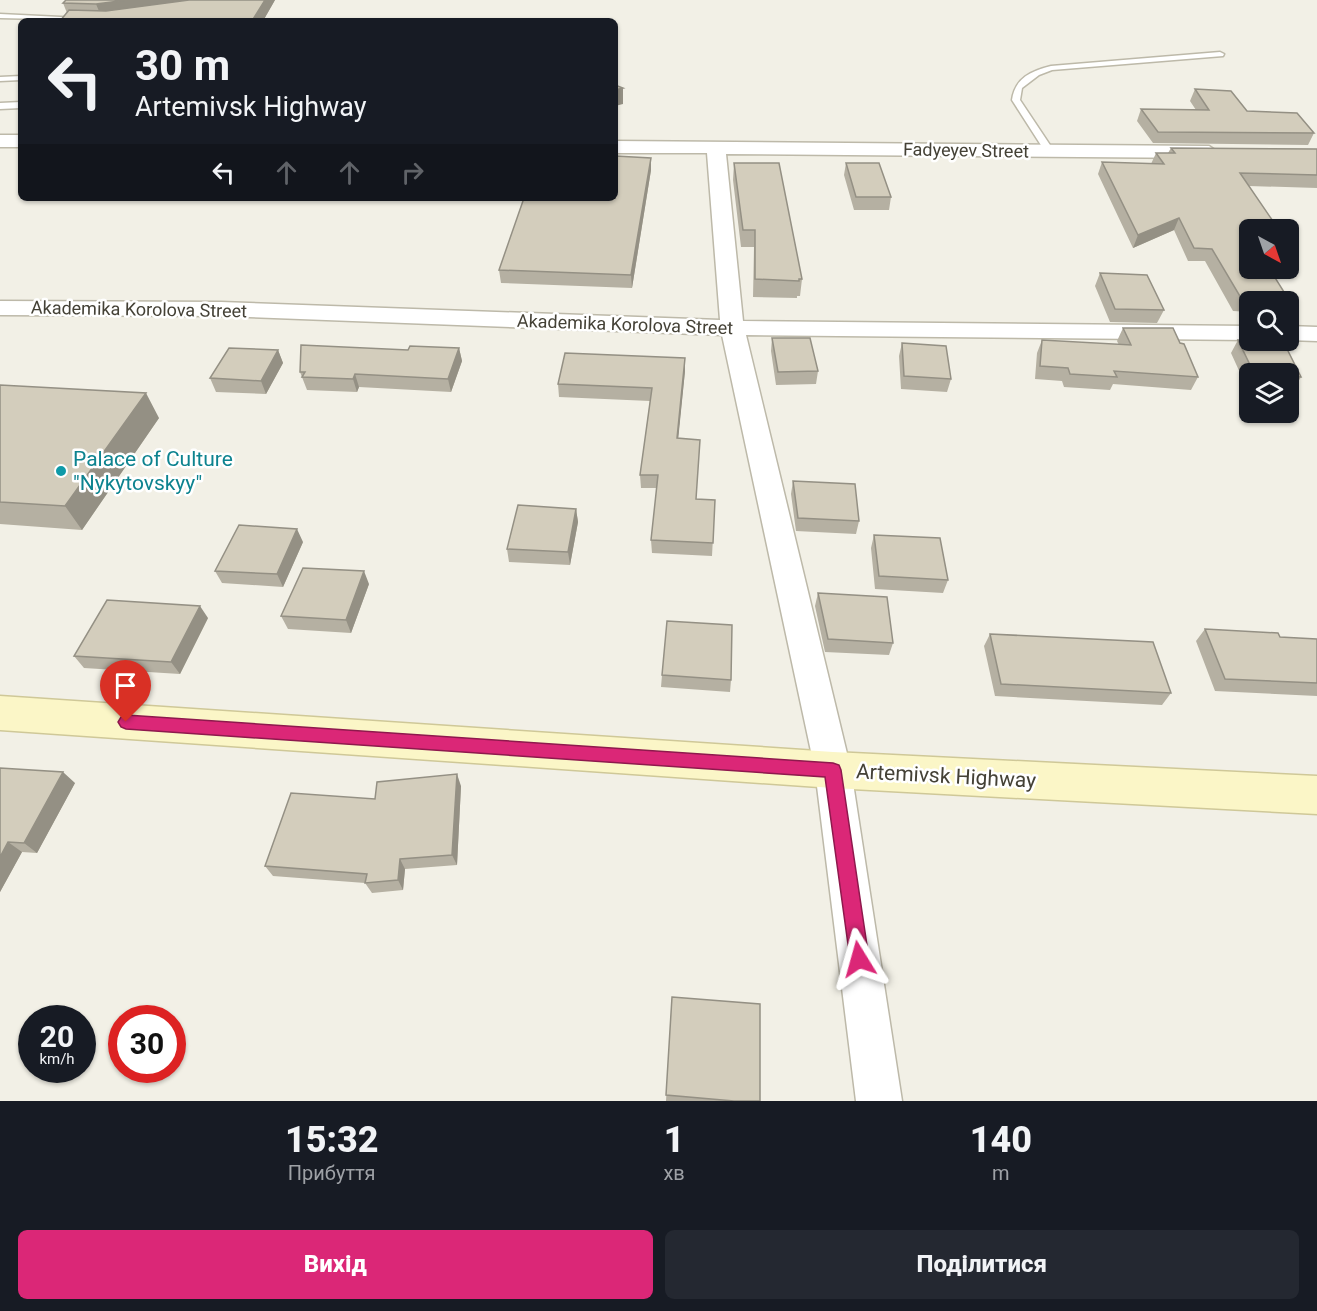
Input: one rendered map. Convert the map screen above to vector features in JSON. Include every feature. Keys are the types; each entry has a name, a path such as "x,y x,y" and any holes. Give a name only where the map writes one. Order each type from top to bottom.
{"main road":[{"name":"Artemivsk Highway","path":"0,713 833,770 1317,795"}],"street":[{"path":"0,141 18,141"},
{"name":"Fadyeyev Street","path":"618,147 1227,152"},
{"path":"716,148 732,328 833,770 879,1101"},
{"name":"Akademika Korolova Street","path":"0,308 221,309 732,328 1239,333"},
{"path":"1299,333 1317,334"}],"lane":[{"path":"0,16 46,18"},
{"path":"1049,151 1016,100 1018,87 1036,73 1051,68 1220,54"},
{"path":"0,79 18,78"},
{"path":"0,106 18,105"}],"building":[{"path":"66,0 127,0 96,4 63,3"},
{"path":"189,0 265,0 254,18 62,18 69,10 106,11"},
{"path":"1195,89 1231,91 1247,111 1297,113 1314,133 1158,132 1141,109 1209,110"},
{"path":"1171,148 1317,149 1317,175 1240,173 1271,219 1239,219 1239,279 1276,279 1283,291 1239,291 1239,295 1212,249 1194,248 1179,218 1138,235 1102,162 1164,164 1156,153 1175,153"},
{"path":"618,156 651,158 631,275 499,270 523,201 618,201"},
{"path":"734,163 779,163 802,279 799,281 755,279 755,230 743,230"},
{"path":"846,163 879,163 891,197 856,197"},
{"path":"1100,273 1147,275 1164,310 1115,309"},
{"path":"1123,328 1173,328 1180,343 1184,344 1198,377 1114,371 1117,377 1070,374 1068,368 1040,366 1042,340 1131,345"},
{"path":"772,338 810,338 818,371 778,372"},
{"path":"902,343 946,346 951,379 904,376"},
{"path":"301,345 408,350 410,346 459,348 448,379 355,374 353,379 302,377 305,372 300,372"},
{"path":"229,348 278,350 261,381 210,378"},
{"path":"1243,351 1288,351 1294,363 1249,363"},
{"path":"565,353 685,358 677,438 700,440 696,499 715,500 713,543 651,540 658,475 640,475 652,388 558,384"},
{"name":"Palace of Culture \"Nykytovskyy\"","path":"0,385 146,393 65,506 0,502"},
{"path":"793,481 855,484 859,521 798,518"},
{"path":"518,505 576,509 568,552 507,549"},
{"path":"239,525 297,529 277,574 215,571"},
{"path":"874,535 940,538 948,580 879,576"},
{"path":"303,568 364,571 346,620 281,616"},
{"path":"818,593 887,597 893,643 828,639"},
{"path":"107,600 200,606 171,662 74,656"},
{"path":"667,621 732,625 731,680 662,675"},
{"path":"1205,629 1278,633 1280,637 1317,639 1317,683 1225,679"},
{"path":"990,634 1153,642 1171,693 1001,684"},
{"path":"0,768 63,772 24,843 8,842 0,857"},
{"path":"457,774 452,855 400,859 398,880 365,883 367,874 265,866 291,793 375,799 377,782"},
{"path":"672,997 760,1004 760,1101 666,1095"}],"place":[{"name":"Palace of Culture \"Nykytovskyy\"","path":"61,471"}],"route":[{"path":"126,722 833,770 859,959"}]}
